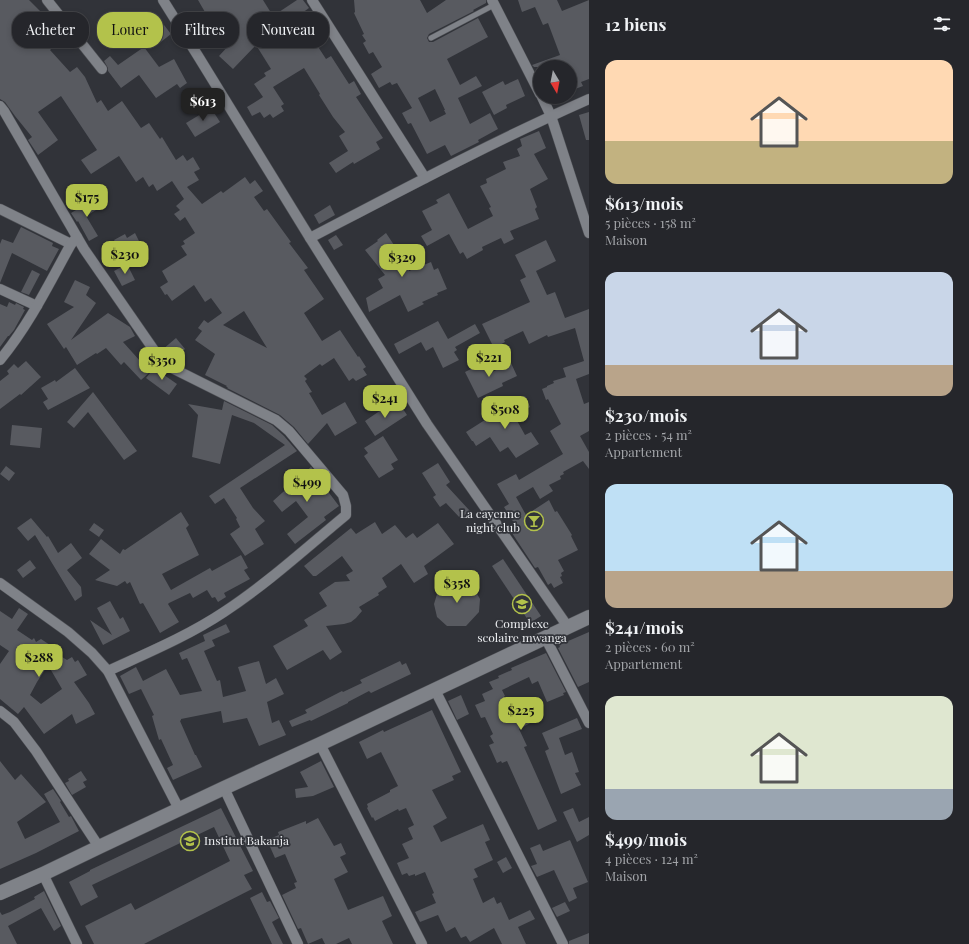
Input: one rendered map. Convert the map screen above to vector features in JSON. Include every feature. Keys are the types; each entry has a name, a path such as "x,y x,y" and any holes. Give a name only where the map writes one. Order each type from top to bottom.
{"main road":[{"path":"0,893 589,617"}],"street":[{"path":"47,0 102,69"},
{"path":"163,0 310,238 428,424 568,627"},
{"path":"312,0 425,178"},
{"path":"493,3 533,80"},
{"path":"310,238 425,178 589,99"},
{"path":"545,104 551,116 589,233"},
{"path":"0,106 74,241"},
{"path":"0,209 74,241 84,249 146,339 164,361 172,368 276,420 289,432 343,496 346,506 346,515 277,573 225,612 195,630 108,671"},
{"path":"0,360 12,346 37,306 74,241"},
{"path":"0,289 37,306"},
{"path":"0,584 68,632 92,653 108,671 180,809"},
{"path":"545,637 589,723"},
{"path":"435,690 562,944"},
{"path":"0,711 14,722 36,751 99,847"},
{"path":"320,744 422,944"},
{"path":"224,788 298,944"},
{"path":"43,874 78,944"}],"lane":[{"path":"431,38 493,3"}],"building":[{"path":"0,0 29,0 41,12 12,12 12,48 52,48 50,50 70,72 77,67 85,77 97,103 101,100 108,111 122,101 141,128 149,123 160,139 162,137 176,160 183,155 187,161 193,157 200,169 194,172 199,180 187,187 202,204 221,191 223,193 245,177 250,184 255,180 263,191 254,197 264,211 267,209 291,242 289,243 308,268 304,270 324,299 304,313 322,341 340,330 366,367 363,369 367,375 356,381 353,378 349,381 334,358 322,366 320,364 304,376 307,379 305,381 312,392 309,393 322,415 345,402 357,423 335,436 327,423 308,444 294,427 280,415 205,375 215,354 195,340 202,331 198,328 204,320 208,323 222,313 211,298 205,302 194,285 172,301 167,294 165,295 160,287 168,282 162,271 187,255 181,246 185,244 183,241 195,233 185,217 180,221 174,214 180,210 176,206 184,199 172,181 157,191 153,184 149,187 143,177 136,182 119,156 91,174 81,160 97,150 61,96 38,112 58,140 38,155 28,140 32,137 5,102 0,99","holes":["244,311 267,348 223,325"]},
{"path":"198,0 263,0 270,12 247,12 247,48 253,48 233,69 219,56 226,48 239,48 239,12 205,12"},
{"path":"297,0 303,0 309,8 303,12 279,12"},
{"path":"354,0 420,0 427,13 446,0 486,0 486,3 473,10 474,11 429,34 427,38 429,42 433,42 478,18 488,37 447,59 460,85 476,76 482,86 458,98 470,124 490,113 498,129 478,140 479,142 451,156 445,145 427,154 411,123 408,124 402,113 412,108 397,83 392,85 390,82 379,88 371,74 382,67 373,52 369,54 363,43 366,41 362,35 364,34 354,13","holes":["435,89 446,114 430,122 418,98"]},
{"path":"518,0 557,0 562,11 589,0 589,79 581,82 583,86 577,88 577,60 546,60 560,55 548,23 543,25 535,7 522,12"},
{"path":"164,25 171,34 163,40"},
{"path":"145,48 159,67 174,59 187,83 180,88 177,84 156,98 139,75 121,88 108,71 104,61 110,56 118,65"},
{"path":"258,48 319,48 326,59 331,56 349,84 354,81 361,94 356,97 383,138 376,142 380,149 354,164 353,162 336,173 329,163 348,151 339,136 345,132 333,117 304,68 273,87 284,104 281,106 284,111 273,118 270,114 264,118 260,112 252,116 247,107 263,97 254,84 266,76 264,73 271,69"},
{"path":"518,79 525,96 506,105 507,108 494,115 482,92 503,81 505,85"},
{"path":"211,108 220,122 195,137 186,123"},
{"path":"589,112 589,140 586,140 579,115"},
{"path":"539,131 546,148 534,154 548,179 530,189 537,207 535,209 539,219 510,231 514,239 504,244 501,238 482,247 483,250 467,259 463,252 460,254 449,234 427,246 421,236 432,230 422,211 438,203 436,200 449,193 468,229 493,216 489,208 491,207 480,186 487,183 486,179 506,169 503,162 520,156 517,149 522,146 520,139"},
{"path":"96,198 101,207 86,216 98,236 89,241 78,221 77,222 71,213"},
{"path":"330,205 335,215 319,224 314,215"},
{"path":"21,227 53,243 52,246 59,249 47,271 12,253 0,283 0,244 2,239 13,243"},
{"path":"135,233 141,245 122,255 114,240 125,234 127,238"},
{"path":"386,233 398,251 400,250 406,259 409,259 409,271 431,262 434,270 438,268 447,289 437,293 438,295 422,302 424,304 408,312 400,295 369,312 366,298 383,288 378,279 385,275 365,250"},
{"path":"336,235 343,245 334,250 328,240"},
{"path":"546,240 556,261 536,271 547,295 555,292 565,318 589,309 589,374 576,379 584,404 589,402 589,431 580,436 589,452 589,469 583,461 563,472 564,474 560,476 561,479 549,485 553,491 540,499 533,487 516,497 526,515 549,500 555,512 557,511 572,535 571,536 578,550 558,560 564,571 561,573 562,576 560,577 563,583 554,588 551,583 548,585 538,567 535,568 508,527 514,523 504,507 509,504 497,484 516,474 519,480 563,454 550,431 561,424 548,399 546,400 542,389 554,383 553,381 566,377 563,368 584,361 575,328 548,337 547,335 529,344 523,331 504,340 505,342 494,348 482,324 530,302 520,280 526,277 515,255"},
{"path":"127,264 135,280 122,286 114,271"},
{"path":"32,270 40,274 29,295 21,292"},
{"path":"75,280 90,287 86,295 96,303 71,340 108,313 130,327 135,336 123,342 150,372 141,380 124,362 121,365 106,348 77,365 66,347 64,349 47,324 74,307 64,302"},
{"path":"9,302 15,305 16,303 24,307 23,309 25,310 14,330 0,347 0,304 7,307"},
{"path":"438,321 448,339 475,324 480,333 455,347 457,350 454,352 459,360 443,368 433,347 426,351 421,342 399,354 394,344"},
{"path":"176,338 185,349 172,360 162,350"},
{"path":"26,361 41,377 21,395 20,394 0,409 0,381 9,374 7,371 14,364 18,368"},
{"path":"487,361 492,372 511,363 517,376 502,383 503,386 478,398 465,372"},
{"path":"75,368 90,388 48,410 43,402 48,399 41,388 55,380 56,382"},
{"path":"154,368 177,384 169,395 146,378"},
{"path":"93,392 137,451 124,460 88,412 74,428 67,422"},
{"path":"525,396 530,407 517,414 518,415 515,417 525,435 531,432 539,444 516,458 508,447 500,452 490,437 476,446 466,432 488,418 487,417 494,413 494,411"},
{"path":"224,401 272,425 297,451 240,488 253,508 265,521 255,529 264,544 245,556 230,534 240,527 236,519 237,518 224,498 215,504 209,496 285,445 254,423 232,415 220,464 192,457 198,415 188,404 222,410"},
{"path":"399,403 407,415 375,436 365,421 384,408 386,411"},
{"path":"12,425 42,428 40,448 10,445"},
{"path":"383,436 398,460 391,464 394,469 379,478 364,456 368,453 364,448"},
{"path":"438,463 450,482 446,485 470,511 461,519 446,503 440,507 433,497 436,495 422,473"},
{"path":"6,466 15,473 9,481 0,474"},
{"path":"311,467 319,476 317,477 339,506 324,517 326,520 295,544 287,534 308,517 296,501 282,512 273,501"},
{"path":"181,512 189,525 186,528 199,555 162,574 171,590 210,568 212,571 241,555 248,568 244,570 250,579 224,593 226,597 218,602 215,597 212,598 207,590 193,598 190,593 169,603 168,604 179,622 160,633 143,603 140,604 130,582 127,584 125,581 117,586 95,580 110,570 89,554 101,539 120,554 123,549 125,550"},
{"path":"31,518 47,537 48,536 58,553 71,543 82,558 67,570 81,587 82,596 75,601 35,535 28,541 17,528"},
{"path":"375,522 382,534 395,525 406,538 413,533 417,538 438,523 454,544 424,566 428,574 414,583 401,564 382,578 387,587 378,593 379,595 359,607 362,611 356,618 351,622 344,624 326,626 342,652 330,660 323,650 287,670 273,646 308,626 304,620 327,606 319,593 335,582 350,581 346,575 353,571 342,556 316,576 313,576 304,566 351,528 356,534"},
{"path":"94,523 104,530 99,537 89,530"},
{"path":"503,559 541,616 530,623 492,566"},
{"path":"30,560 36,568 23,578 17,570"},
{"path":"461,582 473,587 480,599 479,612 466,626 447,626 437,617 434,604 438,591 448,583"},
{"path":"110,601 120,619 123,617 130,631 103,645 90,620 112,635 97,608"},
{"path":"19,608 28,614 17,630 32,640 34,638 36,642 41,639 53,647 51,649 54,651 52,653 60,649 57,654 67,660 72,657 75,662 78,660 87,675 74,682 95,714 76,724 72,714 44,734 24,707 18,714 0,699 0,664 9,651 0,645 0,611 12,619","holes":["48,665 62,689 41,704 30,695"]},
{"path":"226,624 230,632 212,640 215,646 204,651 217,681 220,680 223,697 246,691 238,667 259,661 266,684 276,678 284,694 267,702 272,723 279,720 286,735 259,746 247,718 223,723 221,711 181,719 180,721 202,767 173,780 167,768 173,765 161,739 159,740 152,716 154,715 141,689 129,694 120,676 136,667 143,681 166,669 180,695 202,691 187,658 182,660 179,653 205,641 203,635"},
{"path":"589,632 589,682 578,687 558,648 560,647 559,645"},
{"path":"546,653 566,692 563,693 564,695 547,702 538,681 532,684 529,677 502,690 513,715 528,708 534,721 519,729 527,746 524,747 557,821 538,830 507,761 497,763 489,745 494,743 490,736 493,734 485,717 481,718 475,705 485,701 482,694 493,689 489,682 512,670 511,668"},
{"path":"400,661 402,665 406,663 411,674 371,693 369,691 311,721 310,720 292,727 289,721 307,713 305,710 342,691 343,692 362,683 360,680"},
{"path":"461,695 469,714 457,720 448,701"},
{"path":"432,710 461,772 452,776 454,780 432,790 447,818 433,826 441,842 483,824 490,840 485,842 493,860 474,869 478,877 473,879 483,903 494,897 497,904 501,902 509,920 530,910 535,919 518,927 526,944 502,944 494,928 470,942 466,936 461,938 455,927 446,932 438,915 420,922 415,912 436,903 432,894 434,893 425,872 415,876 415,874 409,876 407,873 402,875 397,863 409,858 402,844 413,839 408,828 414,825 406,808 399,811 398,809 375,821 367,808 367,804 398,786 381,752 367,759 359,742 383,730 384,732"},
{"path":"577,718 582,729 559,738 565,755 572,752 579,772 575,773 581,785 561,794 545,751 549,749 542,733"},
{"path":"0,761 15,780 21,774 46,802 17,822 25,839 60,822 44,794 53,789 79,831 0,869"},
{"path":"321,761 334,787 313,796 296,798 295,789 308,787 300,772"},
{"path":"81,771 87,780 83,782 86,787 72,795 65,783 69,781 68,779"},
{"path":"221,808 253,871 244,875 252,889 144,944 94,944 85,926 131,903 135,910 230,861 214,827 92,885 98,897 81,906 69,882 90,870"},
{"path":"573,808 579,822 589,817 589,835 577,842 563,812"},
{"path":"318,818 334,846 341,843 346,854 340,857 348,872 334,879 348,910 383,896 392,916 382,921 393,944 352,944 349,938 336,944 325,944 322,938 308,944 301,928 298,929 282,895 296,888 294,883 297,882 285,854 275,858 267,840 279,835 278,832 306,821 306,824"},
{"path":"570,840 588,882 573,888 577,898 569,902 554,870 537,877 531,866 537,864 530,848 540,844 543,851"},
{"path":"506,857 512,868 503,873 497,862"},
{"path":"44,891 61,926 54,931 41,908 8,926 17,944 0,944 0,912 2,915 10,912 35,899 34,897"},
{"path":"262,892 267,902 270,901 279,918 272,922 283,944 272,944 250,898"},
{"path":"565,902 570,911 557,917 552,908"},
{"path":"589,933 589,944 569,944 569,941"}],"place":[{"name":"La cayenne night club","path":"534,521"},
{"name":"Complexe scolaire mwanga","path":"522,604"},
{"name":"Institut Bakanja","path":"190,841"}]}
